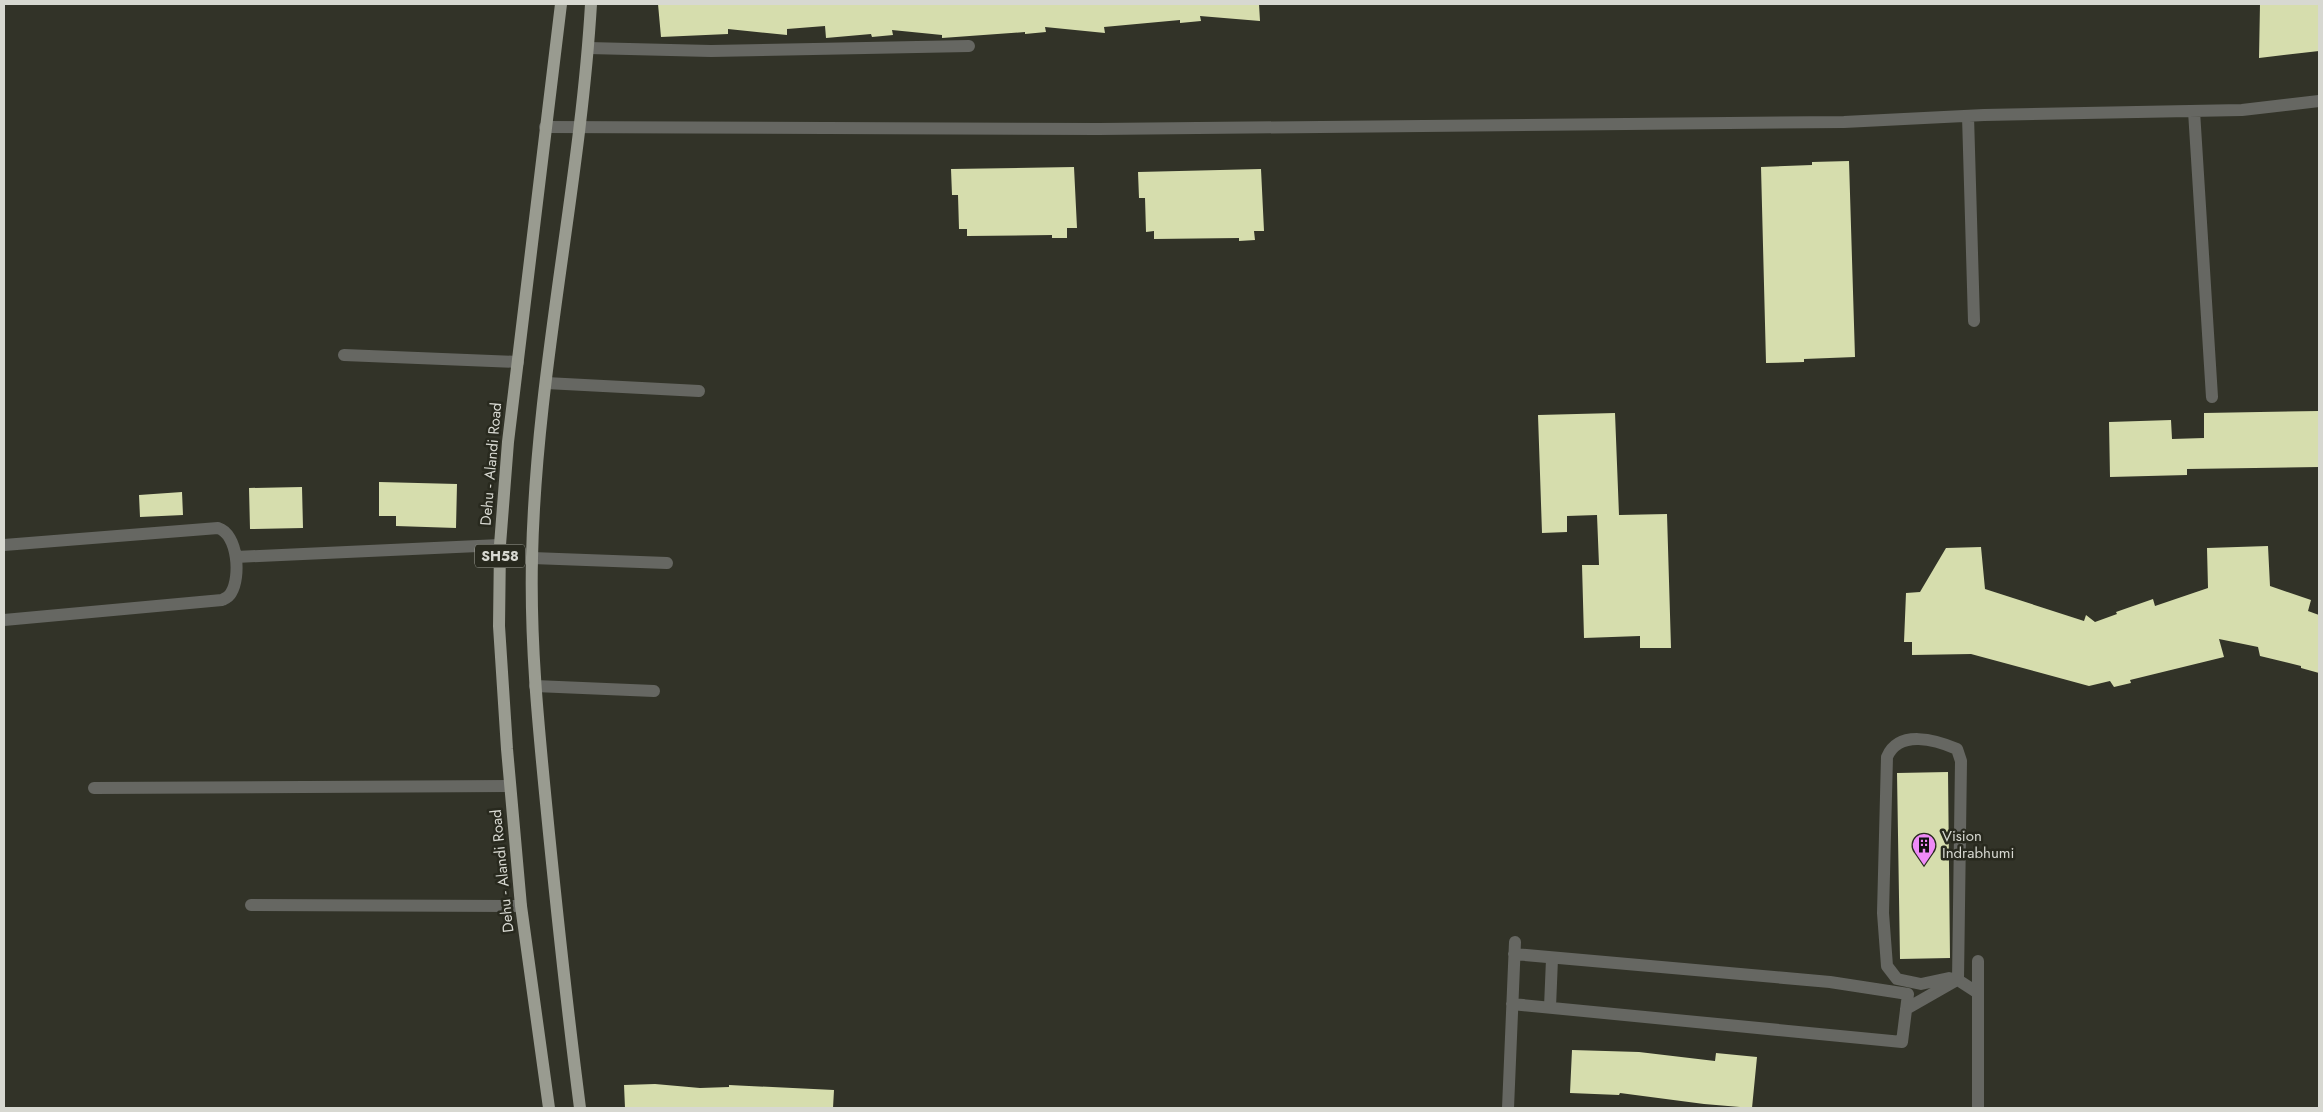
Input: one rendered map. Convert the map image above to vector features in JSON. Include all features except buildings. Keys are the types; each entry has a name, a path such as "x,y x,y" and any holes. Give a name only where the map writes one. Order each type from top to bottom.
{"main road":[{"name":"Dehu - Alandi Road","path":"548,1108 521,906 510,786 499,626 500,546 508,442 561,4"},
{"name":"SH58","path":"580,1108 555,893 535,686 532,558 537,454 579,128 591,4"}],"street":[{"path":"588,48 711,51 970,46"},
{"path":"545,127 1099,129 1844,122 1968,116 2242,110 2319,101"},
{"path":"2194,111 2212,397"},
{"path":"1968,116 1974,321"},
{"path":"344,355 518,362"},
{"path":"546,384 699,391"},
{"path":"4,545 218,528 226,530 231,538 236,557 233,590 230,596 222,600 4,620"},
{"path":"236,557 500,546"},
{"path":"532,558 667,562"},
{"path":"535,686 654,691"},
{"path":"1958,980 1961,761 1957,749 1928,738 1905,741 1890,749 1887,757 1883,913 1888,966 1897,979 1921,984 1949,978 1958,980 1978,993"},
{"path":"94,788 510,786"},
{"path":"251,904 521,906"},
{"path":"1508,1108 1512,1004 1515,948 1552,958 1651,965 1840,984 1908,994 1902,1042 1512,1004"},
{"path":"1550,1007 1552,958"},
{"path":"1978,961 1978,1108"},
{"path":"1906,1009 1958,980"}],"place":[{"name":"Vision Indrabhumi","path":"1924,866"}]}
